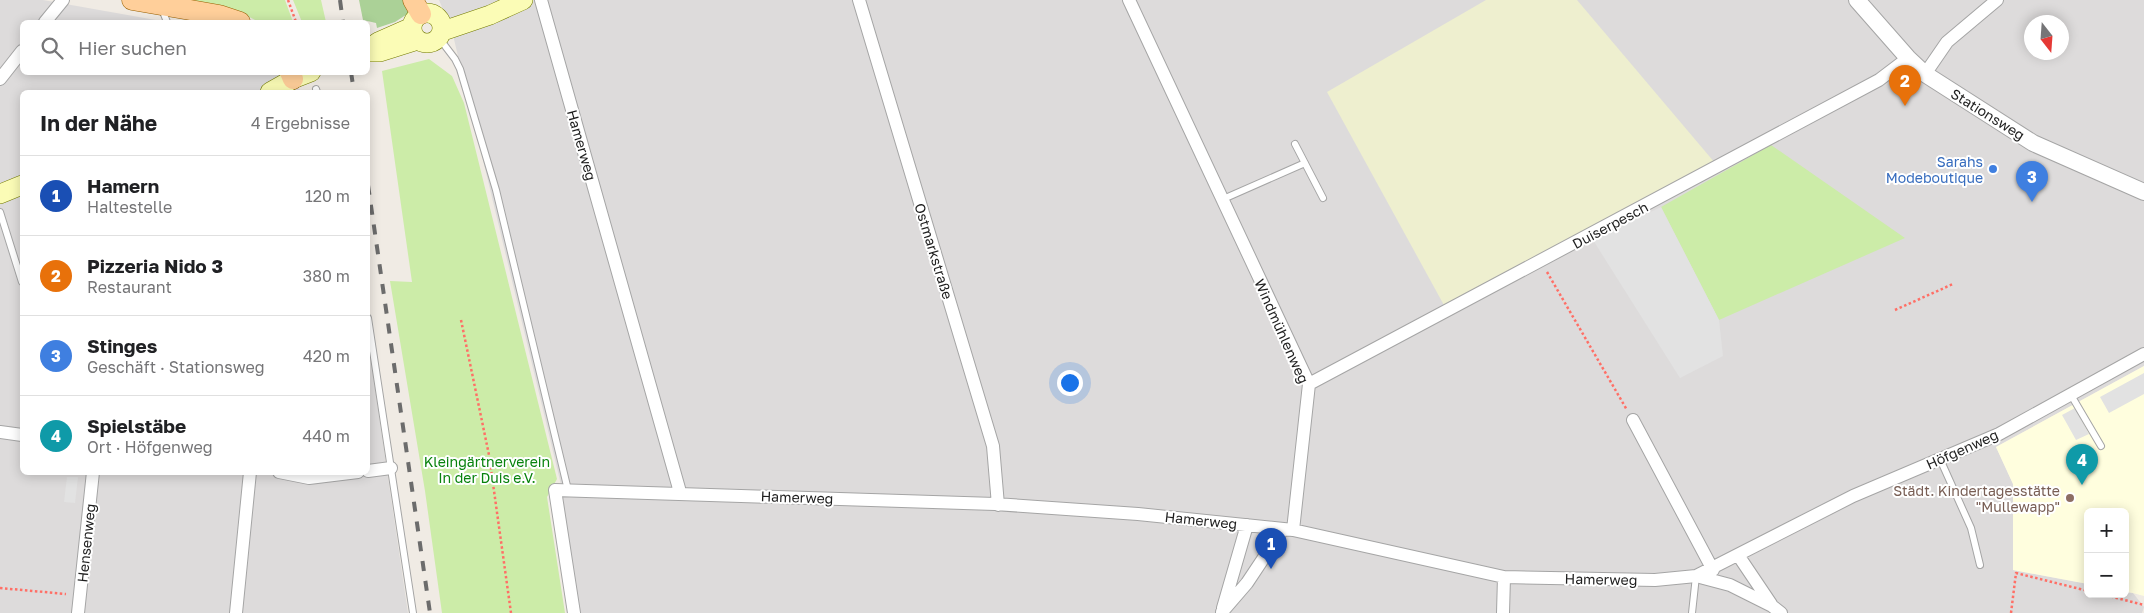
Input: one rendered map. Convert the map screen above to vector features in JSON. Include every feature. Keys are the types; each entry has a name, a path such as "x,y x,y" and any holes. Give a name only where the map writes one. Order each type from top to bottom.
{"main road":[{"path":"132,0 219,15 234,20"},
{"path":"370,51 380,52 427,24 462,12 504,7 523,0"},
{"path":"276,90 305,81"},
{"path":"0,194 20,186"}],"street":[{"path":"48,20 63,0"},
{"name":"Hamerweg","path":"541,0 680,492"},
{"name":"Ostmarkstraße","path":"859,0 993,446 998,505"},
{"name":"Windmühlenweg","path":"1129,0 1308,384 1288,529 1247,583 1222,612"},
{"name":"Stationsweg","path":"1857,0 1908,58 1925,74 2033,143 2144,192"},
{"path":"1925,74 1947,42 1997,0"},
{"path":"0,79 20,54"},
{"name":"Duiserpesch","path":"1308,384 1541,262 1879,80 1908,58"},
{"name":"Höfgenweg","path":"1696,576 1713,570 1738,555 1853,496 1999,434 2144,354"},
{"path":"1633,420 1713,570"},
{"path":"0,432 20,433"},
{"path":"370,471 391,468"},
{"name":"Hensenweg","path":"78,613 93,475"},
{"path":"236,613 250,475"},
{"path":"294,475 309,478 334,475"},
{"path":"568,490 555,490 574,613"},
{"name":"Hamerweg","path":"568,490 680,492 998,505 1138,514 1288,529 1504,577 1655,580 1696,576 1730,585 1777,610"},
{"name":"Windmühlenweg","path":"1222,612 1246,525"},
{"name":"Hamerweg","path":"1738,555 1777,610"},
{"path":"1503,613 1504,577"}],"lane":[{"path":"160,4 166,20"},
{"path":"427,24 456,59 460,69 496,190 568,490"},
{"path":"1294,144 1323,198"},
{"path":"1221,200 1305,163"},
{"path":"0,212 20,276"},
{"path":"370,331 413,613"},
{"path":"2071,394 2101,446"},
{"path":"1940,459 1971,528 1980,565"},
{"path":"1692,613 1696,576"}],"path":[{"path":"288,0 295,20"},
{"path":"1541,262 1633,420"},
{"path":"1896,310 1953,284"},
{"path":"461,320 489,455 510,613"},
{"path":"2011,613 2016,573 2084,590"},
{"path":"0,588 80,595"},
{"path":"2117,598 2144,605"}],"shaded area":[{"path":"0,0 43,0 156,20 20,20 20,75 287,75 300,90 20,90 20,475 370,475 370,355 408,613 0,613"},
{"path":"439,0 2144,0 2144,366 1996,447 2013,484 2013,570 2084,583 2084,598 2129,598 2129,593 2133,593 2144,607 2142,613 576,613 562,489 452,31"},
{"path":"1486,0 1577,0 1715,163 1445,307 1327,92"},
{"path":"1661,207 1719,320 1723,356 1680,378 1593,240"},
{"name":"Städt. Kindertagesstätte \"Mullewapp\"","path":"2144,366 2144,596 2129,592 2129,508 2084,508 2084,583 2013,570 2013,484 1996,447"},
{"path":"2144,373 2144,394 2109,413 2100,397"},
{"path":"2075,408 2089,434 2076,440 2062,415"},
{"path":"67,477 78,477 75,503 64,502"}],"green space":[{"path":"191,0 285,0 292,20 255,20 240,12"},
{"path":"293,0 321,0 326,20 301,20"},
{"path":"359,0 409,0 412,11 395,22 377,28 376,23 370,20 363,20"},
{"name":"Kleingärtnerverein In der Duis e.V.","path":"429,59 452,76 464,103 557,479 547,497 565,613 442,613 425,491 390,281 412,282 382,71"},
{"path":"1771,145 1905,238 1719,320 1661,207"}],"railway":[{"path":"340,0 343,20"},
{"path":"351,75 354,90"},
{"path":"370,199 430,613"}],"place":[{"name":"Pizzeria Nido 3","path":"1905,106"},
{"name":"Sarahs Modeboutique","path":"1993,169"},
{"name":"Stinges","path":"2032,202"},
{"name":"Spielstäbe","path":"2082,485"},
{"name":"Städt. Kindertagesstätte \"Mullewapp\"","path":"2070,498"},
{"name":"Hamern","path":"1271,569"}]}
